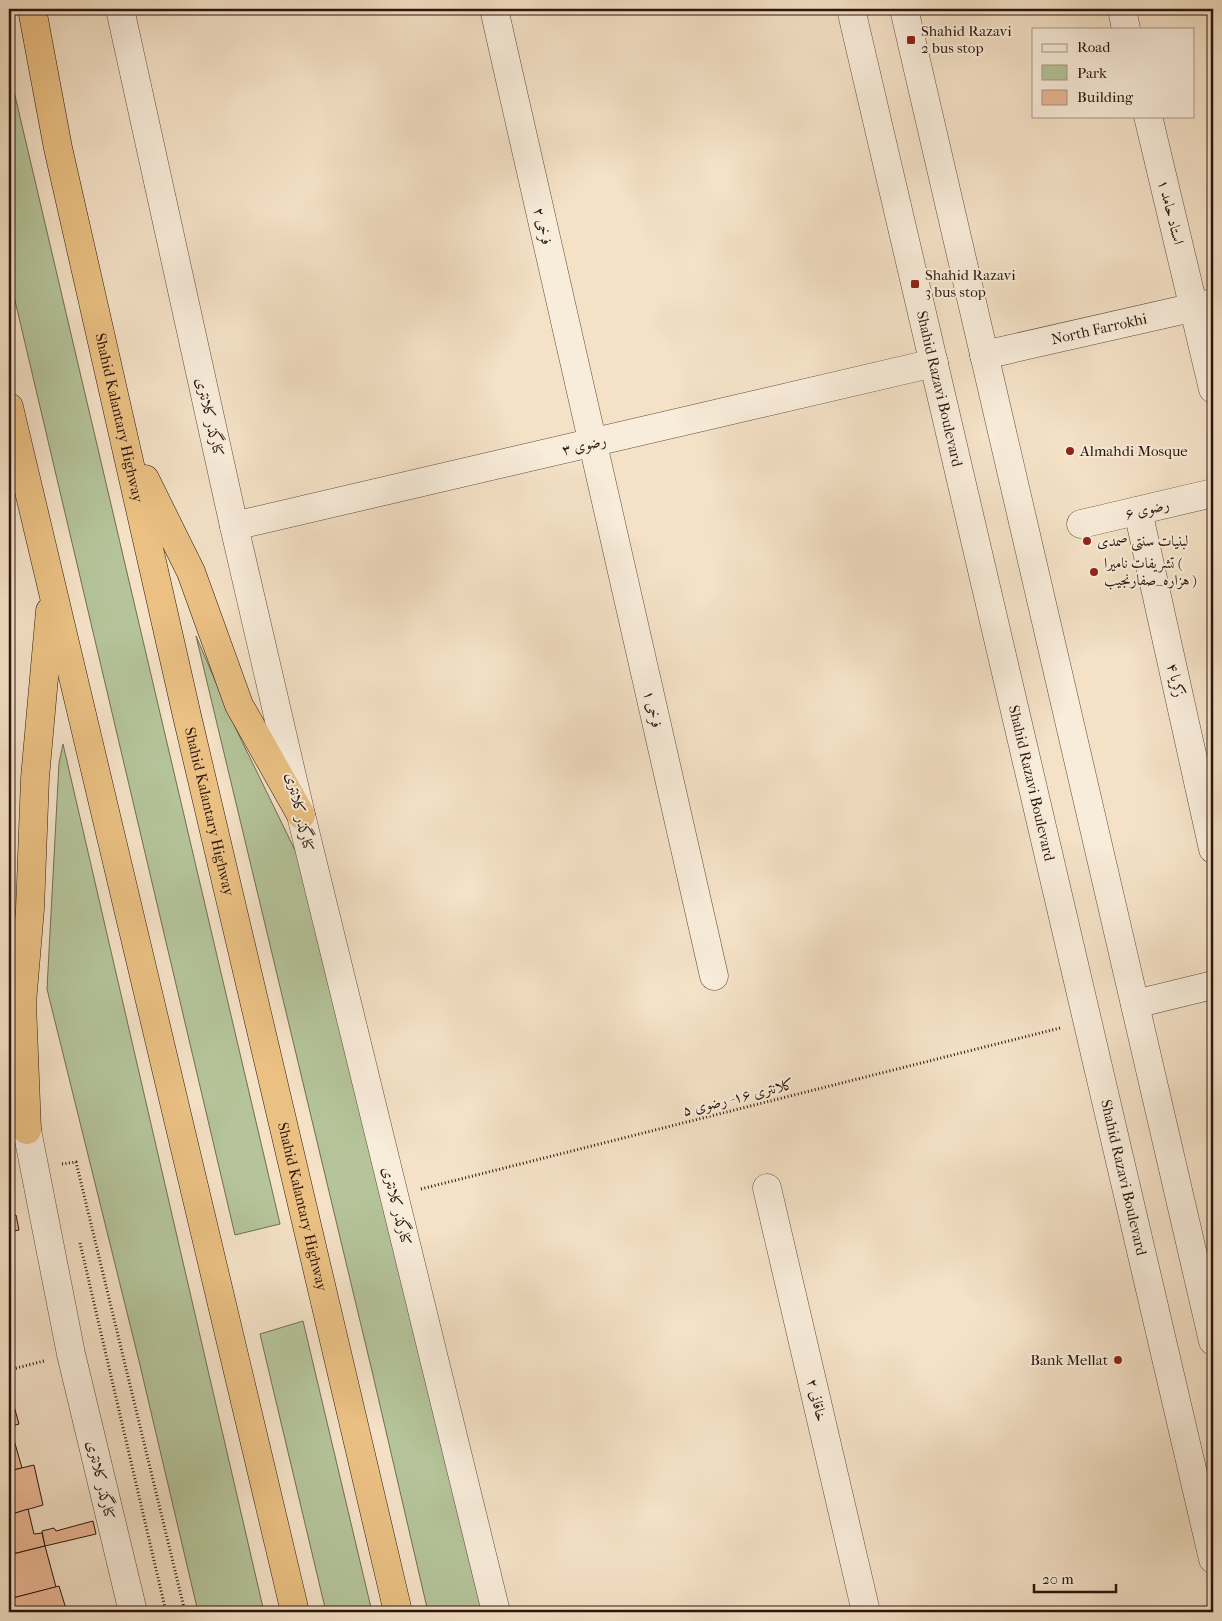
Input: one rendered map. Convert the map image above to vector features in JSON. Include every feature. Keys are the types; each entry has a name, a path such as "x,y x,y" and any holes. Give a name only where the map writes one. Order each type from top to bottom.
{"highway":[{"name":"Shahid Kalantary Highway","path":"32,9 58,148 187,716 398,1612"},
{"path":"9,407 294,1612"},
{"path":"125,437 190,572 239,705 301,815"},
{"path":"27,1130 22,1003 30,908 35,778 52,587"}],"street":[{"name":"کنارگذر کلانتری","path":"120,9 234,526 301,815 496,1612"},
{"name":"فرخی ۲","path":"494,9 592,443"},
{"name":"Shahid Razavi Boulevard","path":"851,9 1213,1559"},
{"path":"904,9 1213,1341"},
{"path":"1122,9 1126,28"},
{"name":"استاد حامد ۱","path":"1149,118 1204,305 1213,389"},
{"name":"North Farrokhi","path":"984,355 1204,305"},
{"name":"رضوی ۳","path":"234,526 934,363"},
{"name":"فرخی ۱","path":"592,443 714,976"},
{"name":"رضوی ۶","path":"1081,524 1213,493"},
{"name":"زکریا ۴","path":"1138,511 1213,849"},
{"path":"1135,1004 1213,985"},
{"name":"کنارگذر کلانتری","path":"9,1054 27,1130 71,1354 133,1612"},
{"name":"خاقانی ۲","path":"767,1188 866,1612"}],"path":[{"name":"کلانتری ۱۶- رضوی ۵","path":"394,1196 1087,1021"},
{"path":"59,1155 62,1164 76,1162 185,1612"},
{"path":"80,1242 166,1612"},
{"path":"9,1370 71,1354"}],"green space":[{"path":"9,70 280,1224 235,1235 9,275"},
{"path":"196,636 236,729 309,879 483,1612 428,1612"},
{"path":"63,744 264,1612 198,1612 139,1361 47,989 59,763"},
{"path":"303,1321 372,1612 326,1612 260,1334"}],"building":[{"path":"16,1215 19,1230 9,1232 9,1217"},
{"path":"9,1388 19,1424 9,1427"},
{"path":"9,1427 22,1468 9,1471"},
{"path":"34,1465 43,1505 9,1515 9,1471"},
{"path":"28,1509 34,1534 42,1533 45,1546 9,1555 9,1515"},
{"path":"93,1521 96,1534 45,1546 42,1531 54,1528 56,1531"},
{"path":"45,1546 56,1587 9,1599 9,1555"},
{"path":"59,1586 67,1612 9,1612 9,1599"}],"place":[{"name":"Shahid Razavi 2 bus stop","path":"911,40"},
{"name":"Shahid Razavi 3 bus stop","path":"915,284"},
{"name":"Almahdi Mosque","path":"1070,451"},
{"name":"لبنیات سنتی صمدی","path":"1087,541"},
{"name":"تشریفات نامیرا ( هزاره_صفارنجیب )","path":"1094,572"},
{"name":"Bank Mellat","path":"1118,1360"}]}
